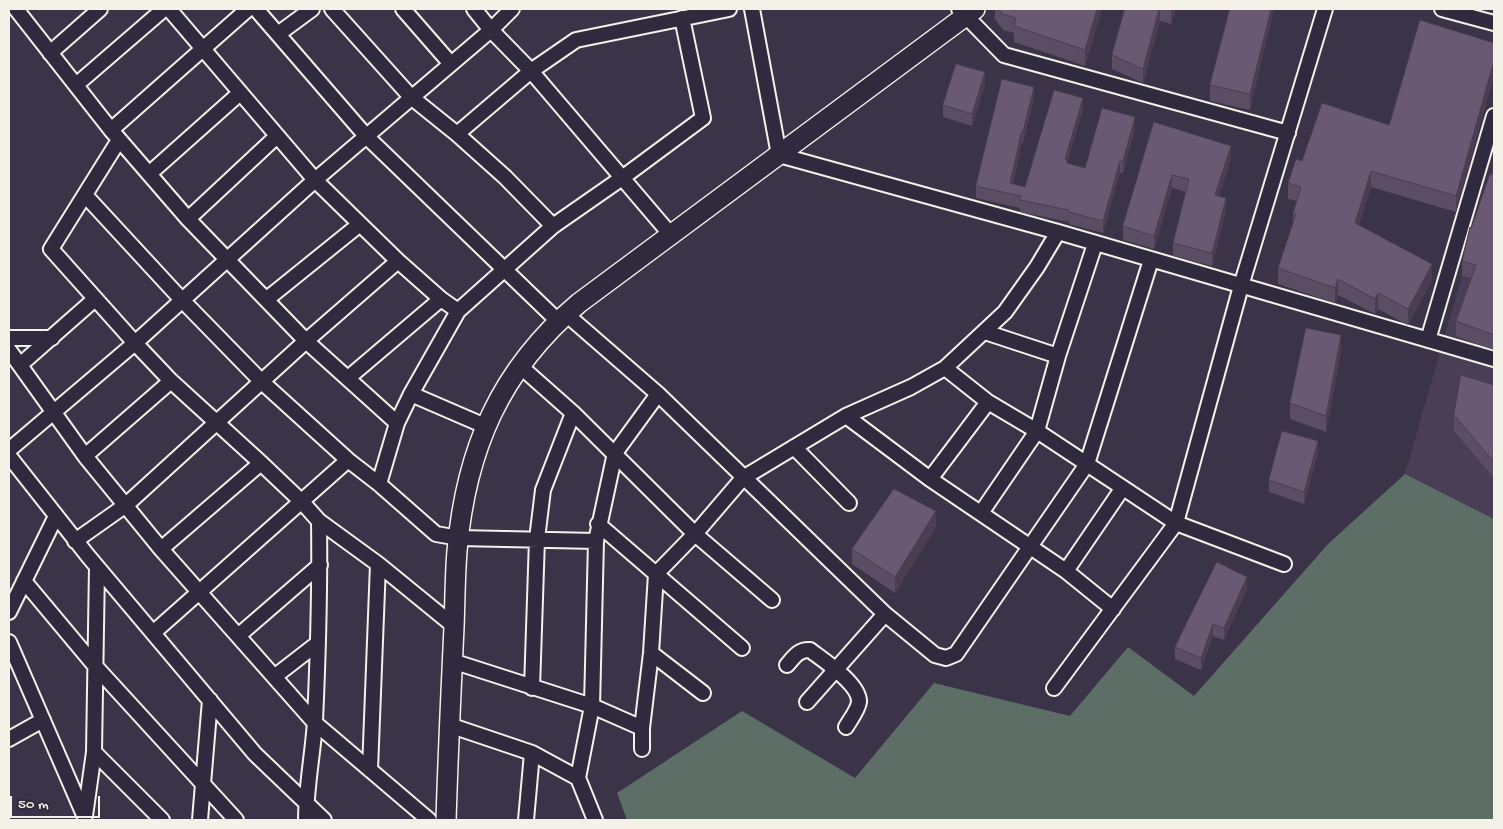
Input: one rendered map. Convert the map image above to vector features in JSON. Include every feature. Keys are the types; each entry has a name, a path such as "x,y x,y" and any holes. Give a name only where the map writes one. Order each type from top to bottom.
{"street":[{"path":"16,9 115,135 188,219 306,341 398,423"},
{"path":"50,53 100,9"},
{"path":"76,84 164,9"},
{"path":"169,9 315,180 398,261 441,299 458,311"},
{"path":"248,9 203,49 115,135 85,195 51,249 171,381 261,463 319,521 378,564 454,626"},
{"path":"256,9 366,136 504,268 658,394 885,614 935,654 946,658 956,654 1087,464 1151,260"},
{"path":"278,34 312,9"},
{"path":"332,9 412,97 457,134 553,226"},
{"path":"404,9 451,64"},
{"path":"474,9 491,30 531,71 671,235"},
{"path":"9,450 135,343 315,180 491,30 512,9"},
{"path":"457,134 531,71 576,40 729,9"},
{"path":"752,9 779,155"},
{"path":"1054,688 1176,522 1241,286 1325,9"},
{"path":"1442,9 1494,23"},
{"path":"446,820 452,661 459,538 464,500 475,454 485,426 500,395 520,366 563,318 967,11 1004,55 1288,133"},
{"path":"379,484 398,423 411,394 458,311 553,226 704,118 682,18"},
{"path":"149,174 240,93"},
{"path":"1428,340 1494,116"},
{"path":"188,219 277,136"},
{"path":"779,155 1058,232 1494,360"},
{"path":"85,195 182,300 262,382 348,460 379,484 436,534 459,538 596,541"},
{"path":"267,299 360,224"},
{"path":"642,749 642,728 651,653 656,574 695,534 743,478 846,416 911,387 945,368 1005,312 1037,267 1058,232"},
{"path":"981,513 1037,431 1058,356 1095,244"},
{"path":"75,541 126,505 306,341 398,261"},
{"path":"20,365 95,299"},
{"path":"348,378 441,299"},
{"path":"985,332 1058,356"},
{"path":"9,338 52,338"},
{"path":"9,350 85,456 161,549 315,723 429,820"},
{"path":"520,366 615,453 695,534 772,600"},
{"path":"945,368 988,402 1037,431 1122,489 1176,522 1284,564"},
{"path":"85,456 171,381"},
{"path":"411,394 485,426"},
{"path":"596,820 578,778 592,706 598,524 615,453 658,394"},
{"path":"930,480 988,402"},
{"path":"532,688 537,539 542,490 573,413"},
{"path":"846,416 930,480 1066,571 1113,609"},
{"path":"794,447 849,503"},
{"path":"9,456 75,541 256,754 324,820"},
{"path":"152,632 348,460"},
{"path":"161,549 261,463"},
{"path":"1066,571 1122,489"},
{"path":"9,612 56,516"},
{"path":"306,820 306,803 315,723 320,565 319,521"},
{"path":"598,524 742,648"},
{"path":"370,770 378,564"},
{"path":"238,636 320,565"},
{"path":"86,818 94,752 97,567"},
{"path":"24,582 96,668 236,820"},
{"path":"807,702 885,614"},
{"path":"9,642 86,818"},
{"path":"274,677 318,643"},
{"path":"787,665 799,652 810,650 836,670 857,692 858,705 846,726"},
{"path":"651,653 703,693"},
{"path":"452,661 592,706 642,728"},
{"path":"200,820 210,700"},
{"path":"9,740 43,720"},
{"path":"449,725 532,753 578,778"},
{"path":"94,752 162,820"},
{"path":"526,820 532,753"}],"shaded area":[{"path":"1494,164 1494,519 1405,474"}],"green space":[{"path":"1405,474 1494,519 1494,820 627,820 617,793 742,711 855,778 934,683 1070,716 1128,647 1194,696 1328,544"}],"building":[{"path":"999,9 1097,9 1085,50 1014,26 1016,18 1003,14"},
{"path":"1125,9 1159,9 1143,69 1112,55"},
{"path":"1230,9 1271,9 1250,94 1210,85"},
{"path":"1420,20 1494,43 1494,61 1456,196 1371,171 1355,223 1432,264 1408,309 1378,293 1375,299 1338,279 1335,288 1278,268 1296,214 1293,213 1301,187 1288,183 1296,159 1302,161 1322,103 1389,125"},
{"path":"956,64 985,72 972,114 943,105"},
{"path":"1002,79 1034,87 1010,183 1025,187 1054,90 1083,98 1065,159 1067,163 1085,168 1102,108 1135,117 1103,221 1069,212 1069,210 1020,200 1021,196 976,186"},
{"path":"1154,122 1231,146 1215,195 1226,198 1212,253 1173,243 1189,179 1172,175 1154,236 1123,226"},
{"path":"1490,174 1494,175 1494,335 1456,321 1476,265 1462,261 1470,227"},
{"path":"1306,328 1341,335 1326,416 1290,403"},
{"path":"1461,375 1494,385 1494,462 1454,415"},
{"path":"1282,431 1318,441 1304,492 1269,480"},
{"path":"894,489 936,511 895,577 852,549"},
{"path":"1217,562 1247,577 1224,628 1213,624 1201,658 1175,647"}]}
